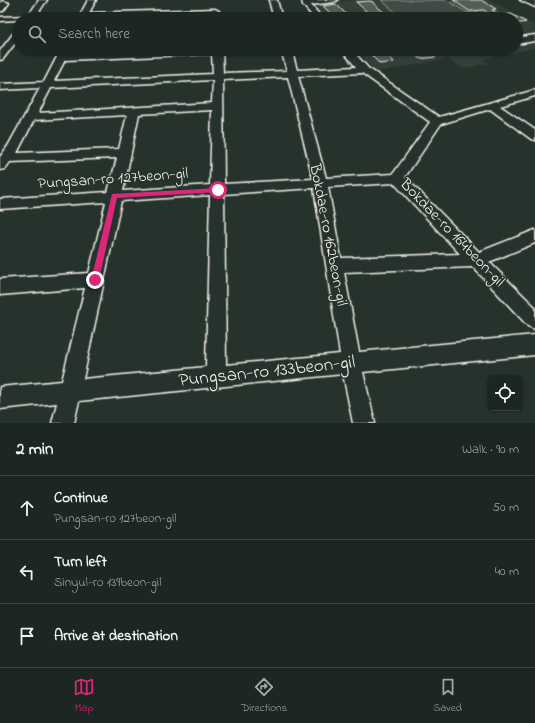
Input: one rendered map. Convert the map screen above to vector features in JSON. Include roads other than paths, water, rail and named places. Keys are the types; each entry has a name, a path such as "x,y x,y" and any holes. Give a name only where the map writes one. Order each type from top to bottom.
{"main road":[{"path":"526,0 535,4"}],"street":[{"path":"34,12 43,0"},
{"path":"86,12 92,0"},
{"path":"215,0 215,12"},
{"path":"273,0 276,12"},
{"path":"313,12 307,5 307,1 334,0"},
{"path":"0,19 12,19"},
{"path":"523,40 535,38"},
{"path":"0,57 12,42"},
{"path":"3,162 14,148 63,56"},
{"path":"216,376 218,190 217,56"},
{"name":"Bokdae-ro 162beon-gil","path":"288,56 320,182 352,364 364,423"},
{"path":"352,56 364,70 438,121 535,93"},
{"path":"0,87 364,70"},
{"path":"491,105 535,136"},
{"path":"30,117 218,106"},
{"path":"63,423 134,110"},
{"name":"Bokdae-ro 164beon-gil","path":"438,121 397,178 535,320"},
{"path":"3,162 125,153"},
{"name":"Pungsan-ro 127beon-gil","path":"0,204 397,178"},
{"path":"334,265 476,260 535,236"},
{"path":"0,287 95,280"},
{"name":"Pungsan-ro 133beon-gil","path":"0,398 535,345"}]}
